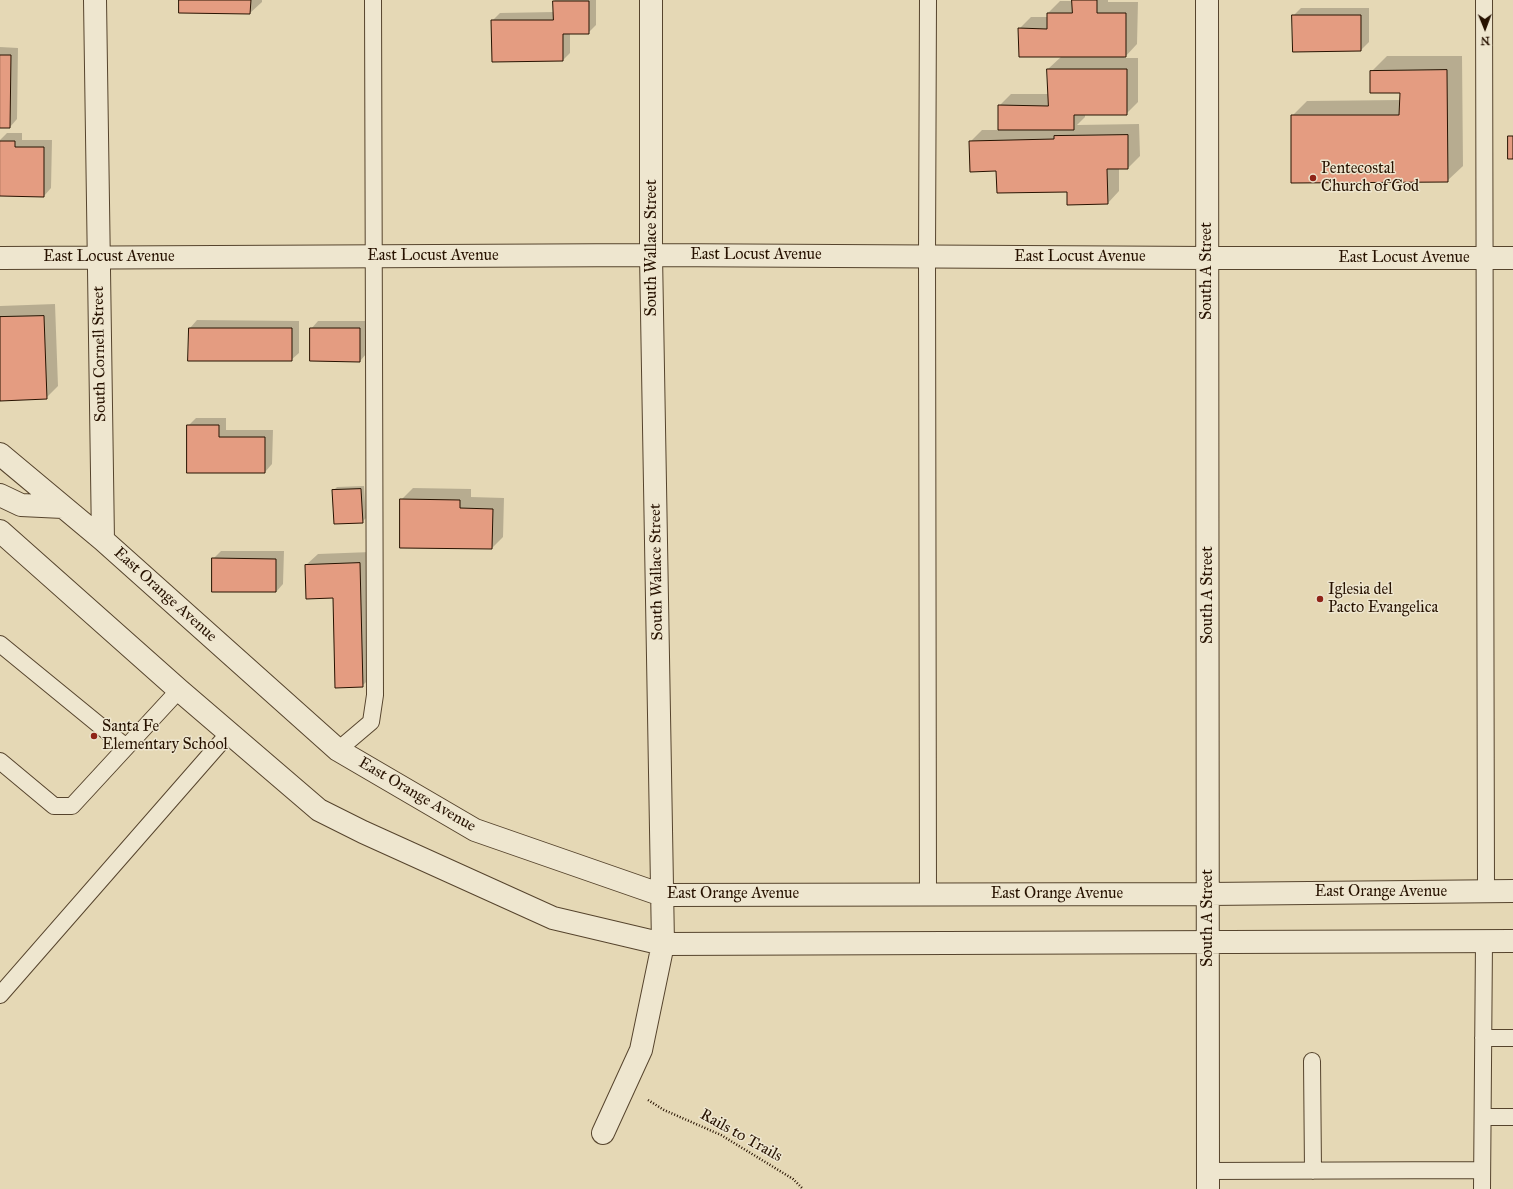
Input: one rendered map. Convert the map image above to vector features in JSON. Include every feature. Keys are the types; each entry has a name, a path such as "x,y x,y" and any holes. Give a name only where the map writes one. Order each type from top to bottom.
{"street":[{"name":"South Cornell Street","path":"95,0 103,540"},
{"name":"South Wallace Street","path":"603,1133 641,1050 663,944 652,255 651,0"},
{"name":"South A Street","path":"1207,0 1208,1180"},
{"name":"East Locust Avenue","path":"0,258 652,255 1513,258"},
{"name":"East Orange Avenue","path":"0,454 103,540 338,750 475,830 662,894 1208,894 1513,891"},
{"path":"0,495 22,506 62,507"},
{"path":"0,532 179,690 319,810 363,832 553,918 663,944 1513,941"}],"lane":[{"path":"338,750 371,722 375,695 372,256 373,0"},
{"path":"928,0 928,894"},
{"path":"1484,0 1486,891"},
{"path":"0,644 126,747"},
{"path":"0,761 54,806 72,806 179,690"},
{"path":"0,995 229,733"},
{"path":"1482,1189 1484,941"},
{"path":"1483,1038 1513,1038"},
{"path":"1312,1061 1313,1171"},
{"path":"1483,1117 1513,1117"},
{"path":"1208,1180 1313,1171 1482,1170"}],"path":[{"name":"Rails to Trails","path":"664,1110 721,1135 793,1179 803,1189"}],"building":[{"path":"179,0 251,0 250,14 179,13"},
{"path":"1072,0 1097,0 1097,13 1126,13 1126,57 1019,57 1018,28 1047,29 1047,13 1072,13"},
{"path":"553,1 589,1 589,34 563,34 563,61 492,62 491,20 553,20"},
{"path":"1292,15 1361,15 1361,51 1293,52"},
{"path":"0,55 11,55 10,128 0,128"},
{"path":"1047,69 1127,69 1127,115 1074,115 1074,130 998,130 998,105 1048,106"},
{"path":"1447,70 1448,182 1291,183 1291,115 1399,115 1400,93 1370,93 1370,71"},
{"path":"1128,135 1128,169 1107,169 1108,204 1067,205 1067,192 997,193 996,171 970,172 969,141 1054,139 1054,136"},
{"path":"1508,136 1513,136 1513,159 1508,159"},
{"path":"0,141 15,141 15,147 44,147 44,197 0,196"},
{"path":"44,316 47,399 0,401 0,317"},
{"path":"189,328 292,328 292,361 188,361"},
{"path":"310,328 360,328 360,362 310,361"},
{"path":"187,425 219,425 219,437 265,437 265,473 187,473"},
{"path":"361,489 363,523 334,524 332,490"},
{"path":"400,499 460,500 460,508 493,509 492,549 400,548"},
{"path":"212,558 276,559 276,592 212,592"},
{"path":"360,563 363,687 335,688 333,598 306,599 305,565"}],"place":[{"name":"Pentecostal Church of God","path":"1313,178"},
{"name":"Iglesia del Pacto Evangelica","path":"1320,599"},
{"name":"Santa Fe Elementary School","path":"94,736"}]}
